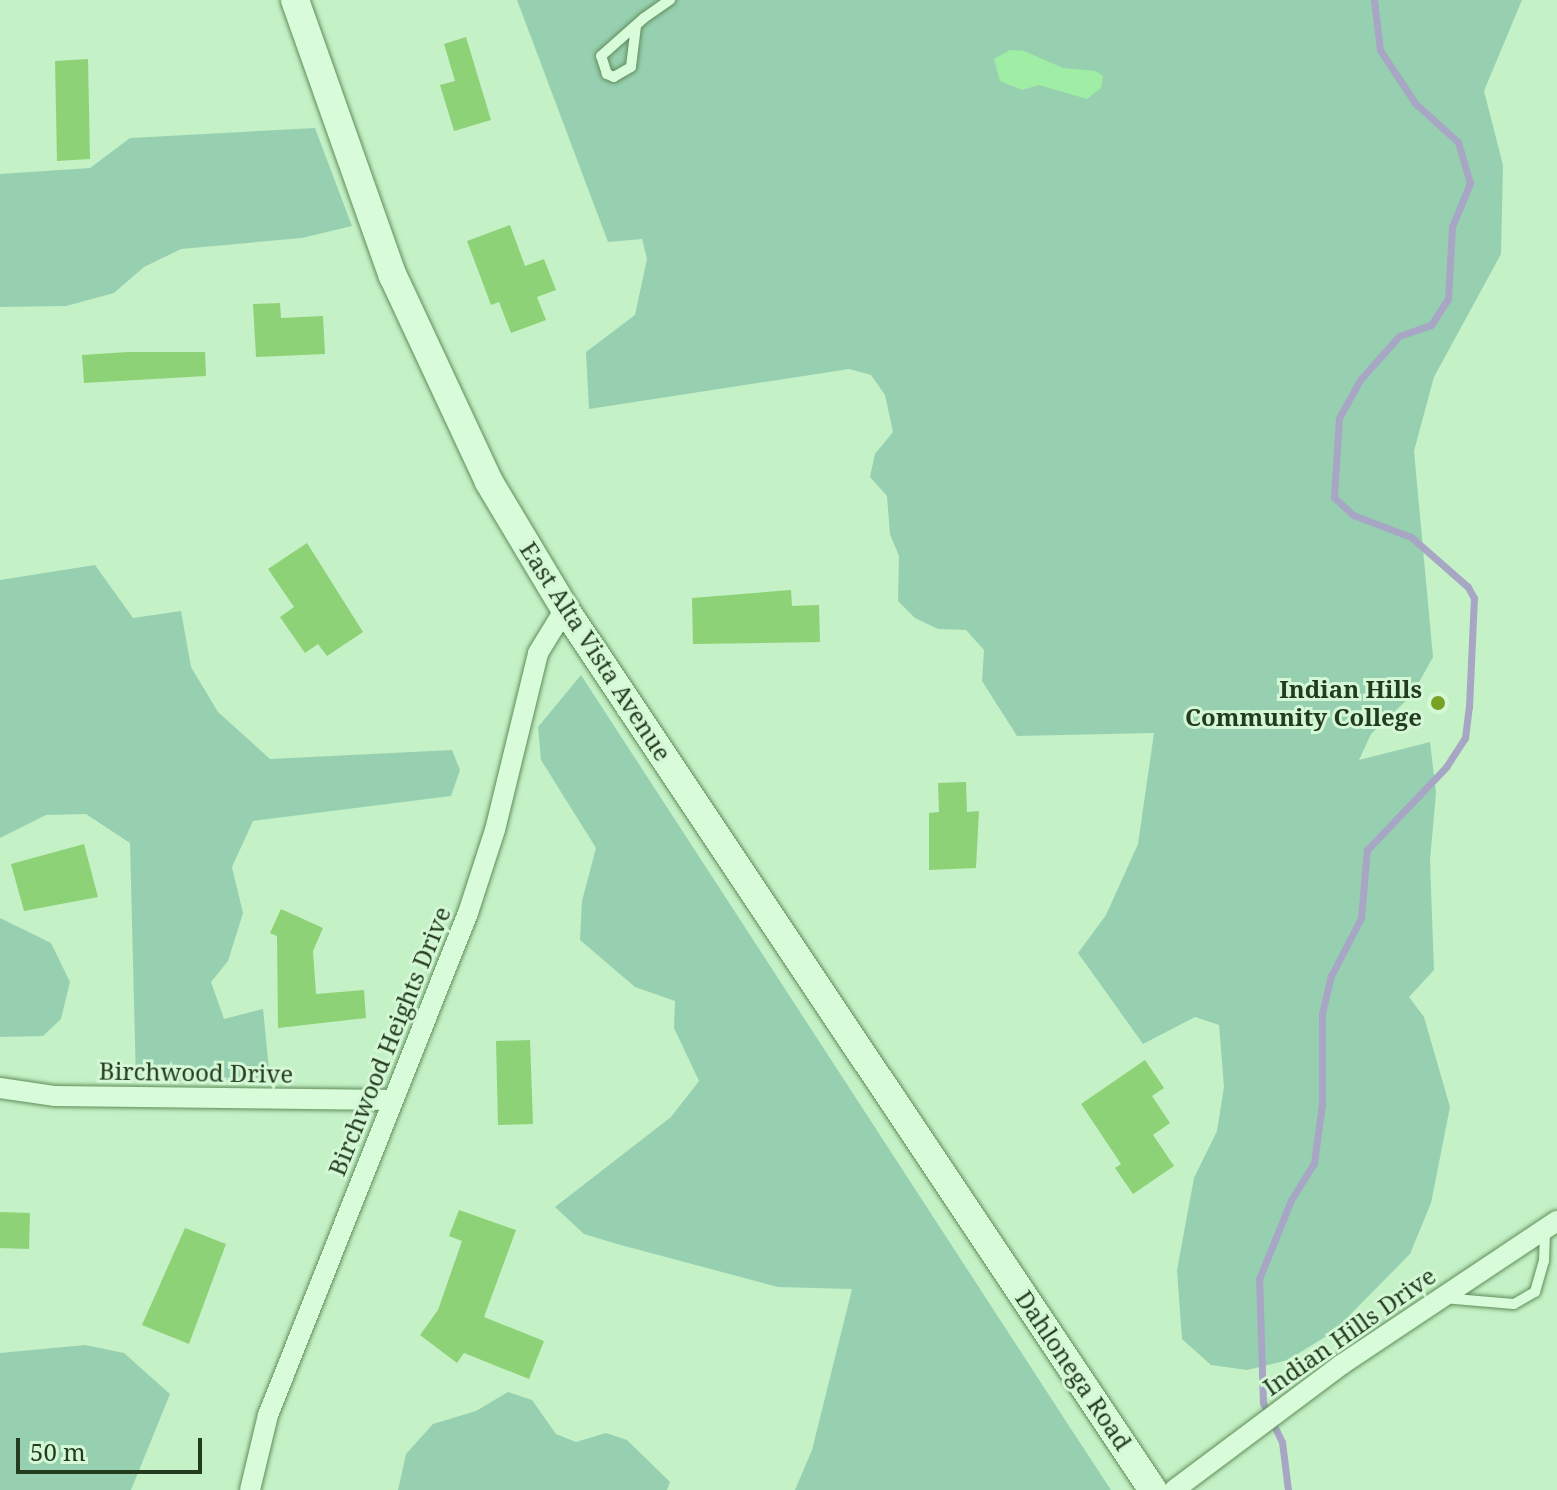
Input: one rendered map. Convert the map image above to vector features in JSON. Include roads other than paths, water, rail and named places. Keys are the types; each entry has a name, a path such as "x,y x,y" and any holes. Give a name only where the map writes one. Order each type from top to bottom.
{"main road":[{"name":"East Alta Vista Avenue","path":"295,0 393,276 489,482 565,609 995,1250"},
{"name":"Dahlonega Road","path":"995,1250 1153,1490"}],"street":[{"name":"Birchwood Heights Drive","path":"250,1490 268,1415 468,913 495,830 538,653 565,609"},
{"name":"Birchwood Drive","path":"0,1088 55,1096 392,1100"},
{"name":"Indian Hills Drive","path":"1174,1490 1441,1298 1551,1225"}],"lane":[{"path":"636,26 631,67 614,77 607,74 601,56 636,26 670,0"},
{"path":"1441,1298 1514,1304 1535,1292 1551,1225"}],"waterway":[{"path":"1288,1490 1282,1442 1263,1403 1259,1279 1291,1200 1314,1163 1322,1104 1322,1014 1331,976 1361,918 1367,850 1446,767 1465,738 1469,707 1474,598 1468,587 1411,537 1353,515 1334,497 1339,418 1360,380 1399,336 1431,325 1448,299 1452,227 1470,183 1458,142 1415,103 1380,50 1374,0"}],"place":[{"name":"Indian Hills Community College","path":"1438,703"}]}
